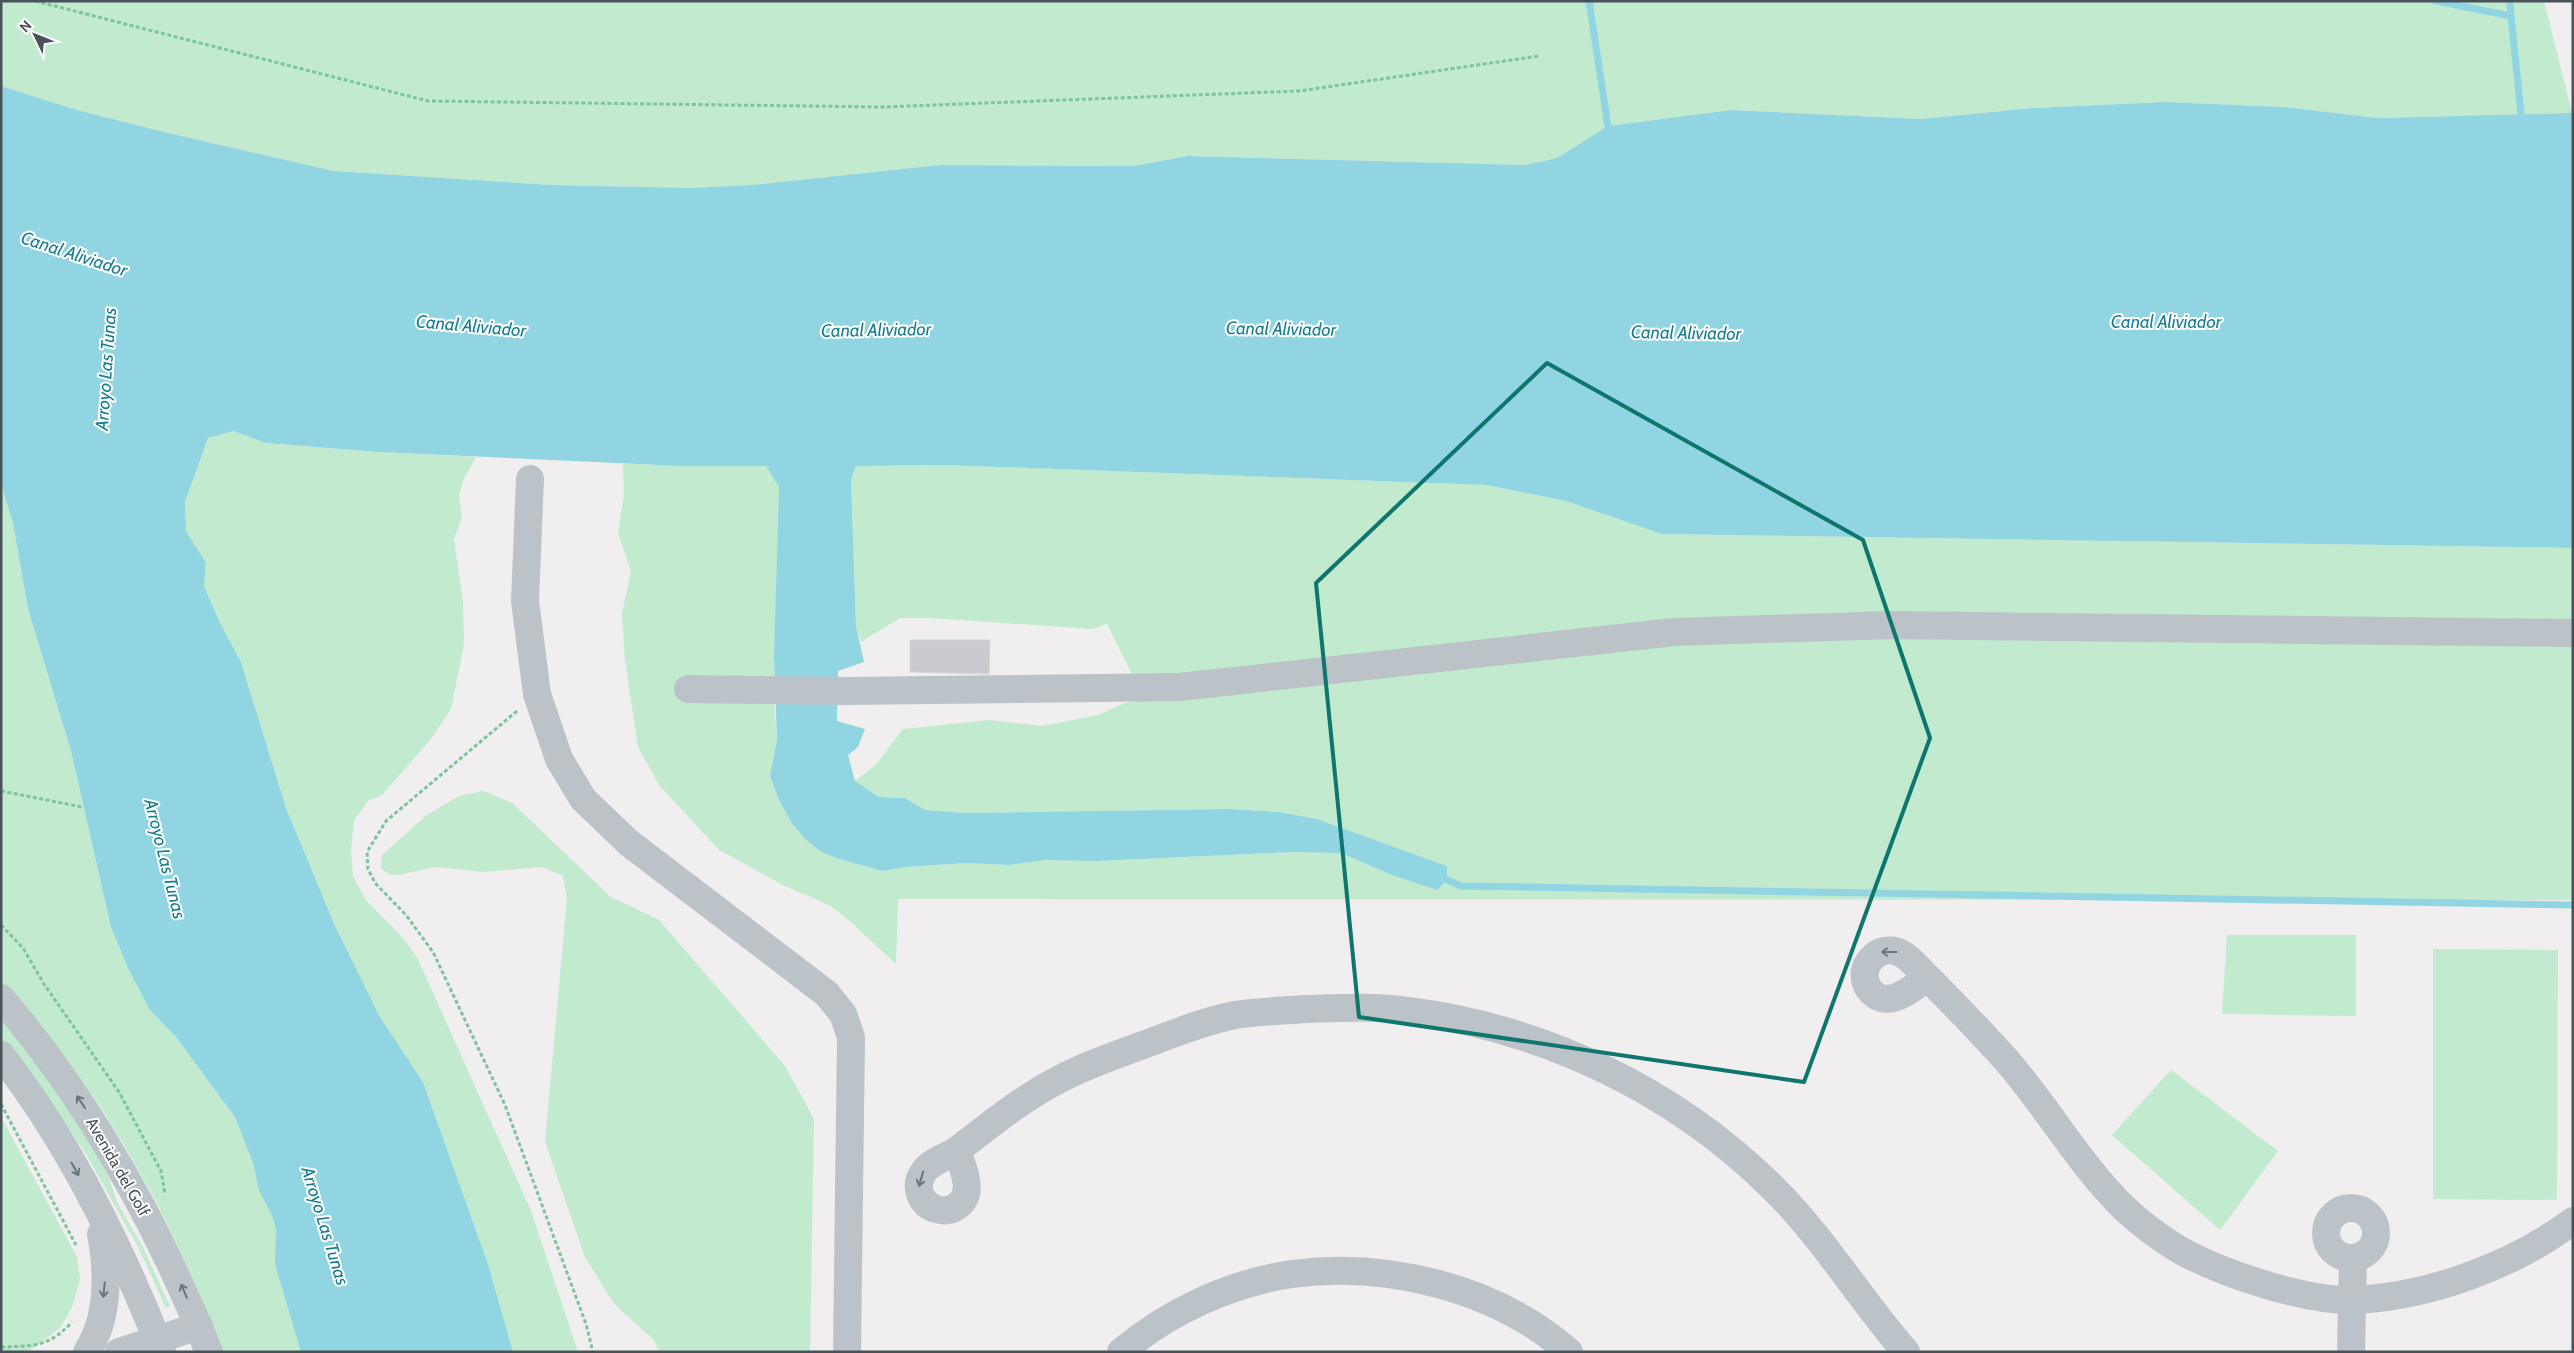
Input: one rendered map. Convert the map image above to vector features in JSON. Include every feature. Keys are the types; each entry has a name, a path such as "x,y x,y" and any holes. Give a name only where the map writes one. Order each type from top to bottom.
{"street":[{"path":"530,479 525,601 538,694 559,759 583,799 629,843 827,994 842,1014 850,1038 847,1352"},
{"path":"688,689 847,691 1180,687 1674,632 1891,625 2573,633"},
{"path":"1928,978 1953,1002 2022,1077 2067,1142 2125,1208 2177,1248 2260,1282 2318,1296 2352,1300 2440,1286 2510,1260 2542,1243 2573,1221"},
{"name":"Avenida del Golf","path":"1,998 58,1069 88,1113 173,1267 209,1352"},
{"path":"958,1150 1019,1102 1061,1078 1185,1029 1235,1015 1330,1008 1372,1008 1406,1010 1480,1024 1536,1040 1635,1085 1675,1109 1715,1138 1774,1188 1805,1222 1873,1313 1906,1352"},
{"path":"1,1055 20,1079 56,1135 97,1207 135,1286 160,1346"},
{"path":"86,1352 99,1326 106,1270 97,1207"},
{"path":"2351,1352 2352,1258"},
{"path":"1121,1352 1144,1332 1217,1295 1291,1274 1332,1271 1376,1273 1435,1284 1470,1295 1520,1318 1551,1336 1568,1352"},
{"path":"119,1352 160,1346 199,1326"}],"path":[{"path":"35,1 428,101 882,107 1299,91 1539,56"},
{"path":"538,694 386,820 367,852 368,869 375,883 406,915 433,952 505,1105 583,1315 593,1352"},
{"path":"1,791 82,807"},
{"path":"1,1104 43,1178 81,1254"},
{"path":"1,1347 44,1344 60,1334 74,1319"}],"highlighted area":[{"path":"1547,363 1863,540 1930,738 1804,1082 1359,1017 1316,583"}],"green space":[{"path":"1,1 2544,1 2572,113 2377,118 2285,107 2164,102 2033,108 1920,119 1731,110 1608,126 1557,158 1525,165 1188,156 1133,166 941,165 752,185 690,188 551,185 334,171 77,110 1,86"},
{"path":"233,431 266,443 378,452 476,457 463,480 459,496 462,517 454,539 463,602 464,645 451,709 431,739 382,795 369,800 354,820 351,850 353,876 365,899 403,938 417,957 531,1211 578,1352 513,1352 488,1264 423,1082 380,1017 335,926 286,808 241,662 220,623 204,586 206,563 186,531 185,502 208,438"},
{"path":"623,464 766,466 779,487 774,676 684,675 683,698 774,700 777,740 770,776 779,800 791,822 803,837 839,859 883,871 905,867 967,863 1009,865 1046,860 1098,861 1294,852 1341,853 1392,875 1447,880 1447,866 1317,819 1279,812 1229,809 965,813 924,810 905,798 879,797 855,781 877,764 903,729 989,720 1042,726 1098,715 1122,704 1140,700 1683,641 1919,634 2573,644 2573,900 898,899 896,964 852,923 829,905 783,885 719,850 659,785 638,747 625,660 622,614 631,571 618,533 624,495"},
{"path":"946,465 1487,485 1566,501 1662,534 2573,548 2573,621 1904,613 1175,679 1133,676 1107,624 1092,629 929,618 900,618 861,642 856,626 851,480 856,466"},
{"path":"1,484 13,523 28,609 71,751 111,927 150,1010 176,1037 235,1117 253,1163 259,1191 271,1213 276,1229 276,1244 301,1352 223,1352 190,1271 149,1189 126,1149 77,1074 1,982"},
{"path":"484,791 512,803 611,897 659,920 785,1066 814,1119 810,1352 659,1352 654,1340 614,1304 585,1257 545,1142 567,898 563,876 542,867 483,872 436,867 398,875 388,874 381,867 382,855 427,815 459,796"},
{"path":"2227,935 2356,935 2356,1016 2222,1014"},
{"path":"2433,949 2558,950 2557,1200 2433,1199"},
{"path":"1,1019 50,1080 105,1167 118,1204 143,1247 170,1306 166,1308 139,1249 86,1154 41,1088 1,1038"},
{"path":"2171,1070 2278,1151 2220,1230 2112,1135"},
{"path":"1,1117 77,1257 80,1279 73,1305 61,1327 29,1351 1,1351"}],"water":[{"name":"Canal Aliviador","path":"1,86 77,110 334,171 551,185 690,188 752,185 940,165 1133,166 1188,156 1525,165 1557,158 1608,126 1731,110 1920,119 2033,108 2164,102 2285,107 2377,118 2573,113 2573,548 1662,534 1566,501 1487,485 946,465 856,466 851,480 856,626 864,662 838,671 837,721 865,729 858,747 848,755 855,781 879,797 905,798 925,810 965,813 1229,809 1279,812 1317,819 1447,866 1447,880 1437,890 1392,875 1341,853 1294,852 1098,861 1046,860 1009,865 967,863 905,867 883,871 839,859 820,851 803,837 791,822 779,800 770,776 777,740 774,657 779,487 766,466 682,466 378,452 266,443 233,431 208,438 185,502 186,531 206,563 204,586 220,623 241,662 286,808 335,926 380,1017 423,1082 488,1264 513,1352 301,1352 275,1264 276,1229 271,1213 259,1191 253,1163 235,1117 176,1037 150,1010 129,970 111,927 71,751 28,609 13,523 1,484"}],"building":[{"path":"910,640 990,640 989,674 910,672"}],"waterway":[{"path":"1589,1 1608,126"},
{"path":"2436,1 2511,16 2521,114"},
{"path":"2510,1 2511,16"},
{"path":"1447,880 1461,886 2573,905"}],"water label":[{"name":"Arroyo Las Tunas","path":"106,369"},
{"name":"Arroyo Las Tunas","path":"165,859"},
{"name":"Arroyo Las Tunas","path":"325,1226"}]}
